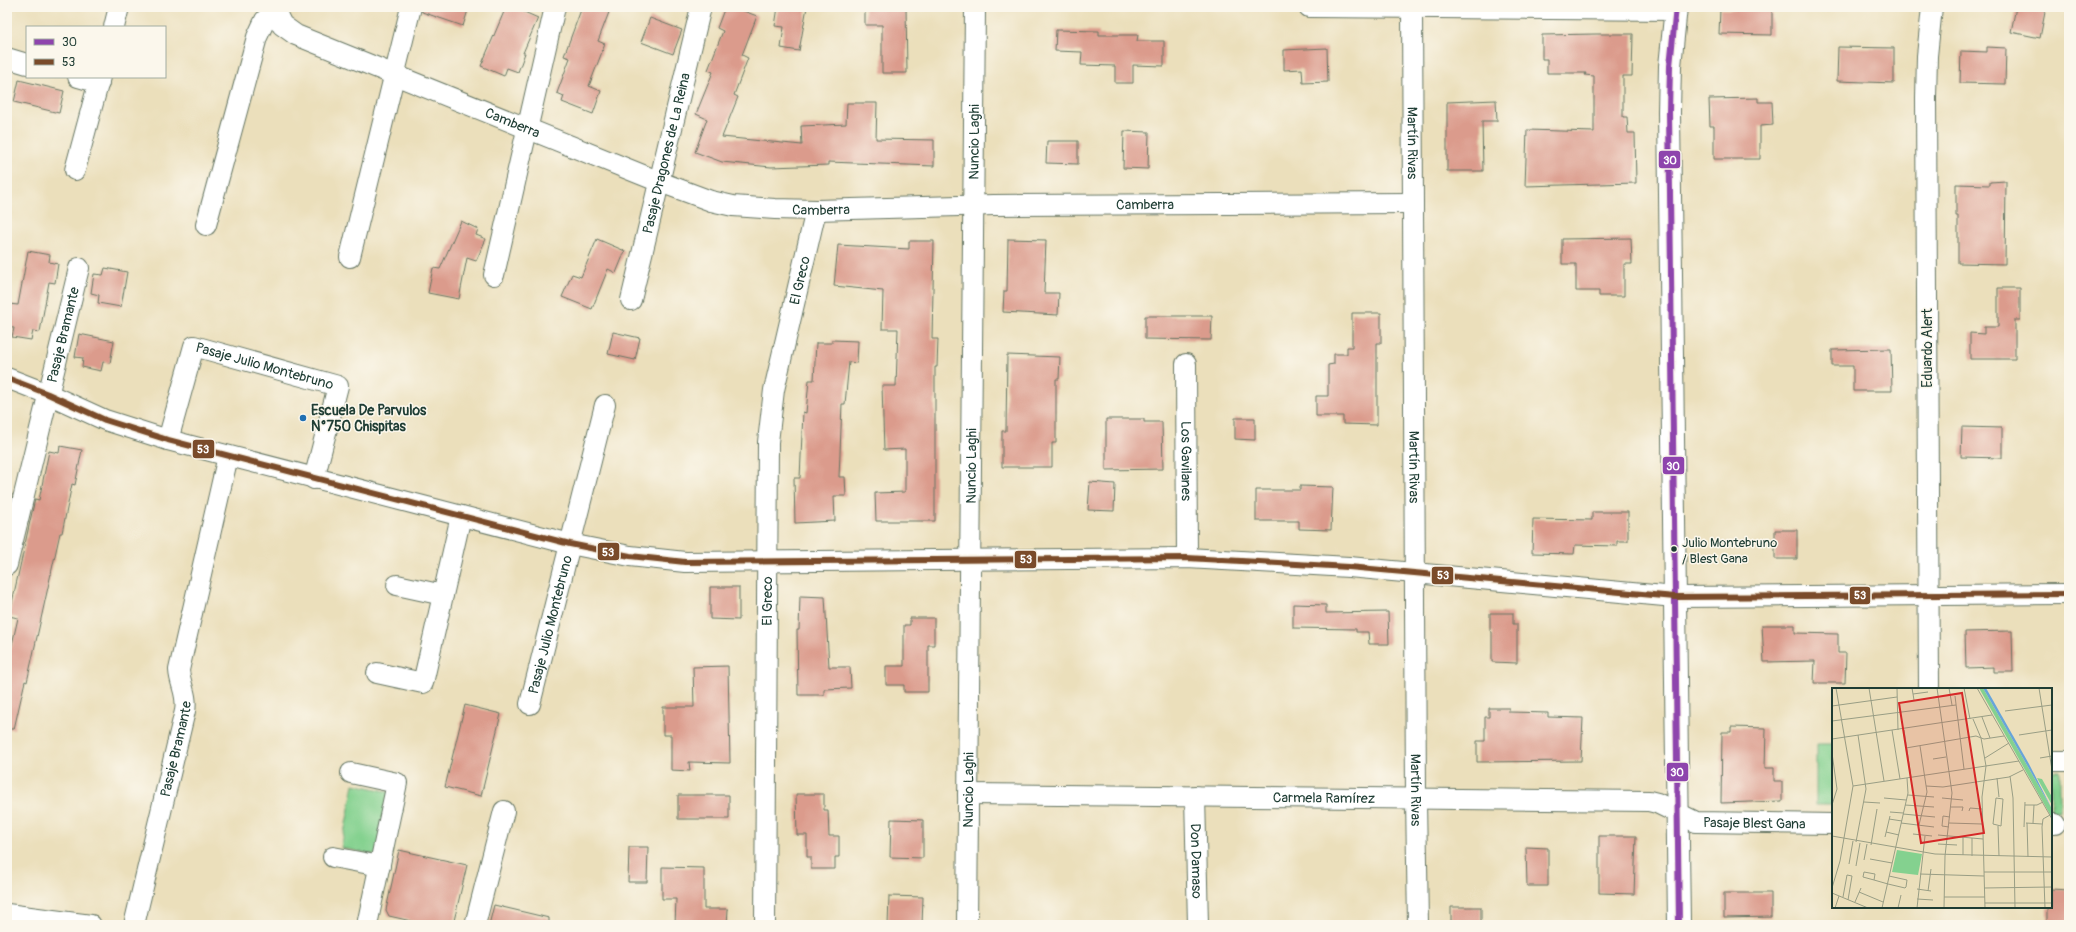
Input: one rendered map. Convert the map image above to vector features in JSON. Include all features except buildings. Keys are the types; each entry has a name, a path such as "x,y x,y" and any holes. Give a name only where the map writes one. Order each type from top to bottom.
{"street":[{"path":"114,26 119,7"},
{"path":"350,257 411,7"},
{"path":"494,275 556,7"},
{"name":"Pasaje Dragones de La Reina","path":"631,300 701,7"},
{"name":"Nuncio Laghi","path":"966,925 975,7"},
{"path":"1309,7 1676,9 1670,66 1669,112 1679,925"},
{"name":"Eduardo Alert","path":"1929,688 1926,91 1927,56 1932,7"},
{"name":"Martín Rivas","path":"1412,8 1414,573 1418,925"},
{"name":"Camberra","path":"206,225 257,37 265,20 273,9 282,25 289,31 660,182 711,201 733,206 754,209 816,210 973,206 1413,203"},
{"path":"7,58 26,64"},
{"path":"75,170 99,80 85,78"},
{"name":"El Greco","path":"765,925 768,442 778,369 816,210"},
{"name":"Pasaje Bramante","path":"7,565 79,268"},
{"name":"Pasaje Julio Montebruno","path":"168,440 194,346 338,386 314,479"},
{"name":"Los Gavilanes","path":"1186,364 1187,558"},
{"path":"7,378 48,394 105,420 168,440 570,544 661,560 768,561 1187,558 1282,562 1675,597 2069,594"},
{"name":"Pasaje Julio Montebruno","path":"530,704 605,405"},
{"name":"Pasaje Bramante","path":"134,925 186,702 179,670 228,456"},
{"path":"377,673 423,683 461,516"},
{"path":"397,585 443,595"},
{"path":"2052,761 2069,761"},
{"path":"351,773 397,783 367,925"},
{"name":"Carmela Ramírez","path":"968,794 1649,801 1657,803 1677,814"},
{"name":"Don Damaso","path":"1195,796 1198,925"},
{"path":"475,925 504,811"},
{"name":"Pasaje Blest Gana","path":"1677,814 1696,822 1832,824"},
{"path":"333,857 380,866"},
{"path":"7,914 91,925"}],"green space":[{"path":"1816,744 1832,744 1832,805 1816,805"},
{"path":"2052,771 2060,771 2060,812 2052,812"},
{"path":"354,784 390,792 376,855 341,848"}],"transit line":[{"name":"30","path":"1676,7 1670,66 1669,112 1679,925"},
{"name":"53","path":"7,378 48,394 105,420 168,440 570,544 630,556 685,562 1187,558 1349,567 1675,597 2069,594"}],"place":[{"name":"Escuela De Parvulos N°750 Chispitas","path":"303,418"},
{"name":"Julio Montebruno / Blest Gana","path":"1674,549"}]}
